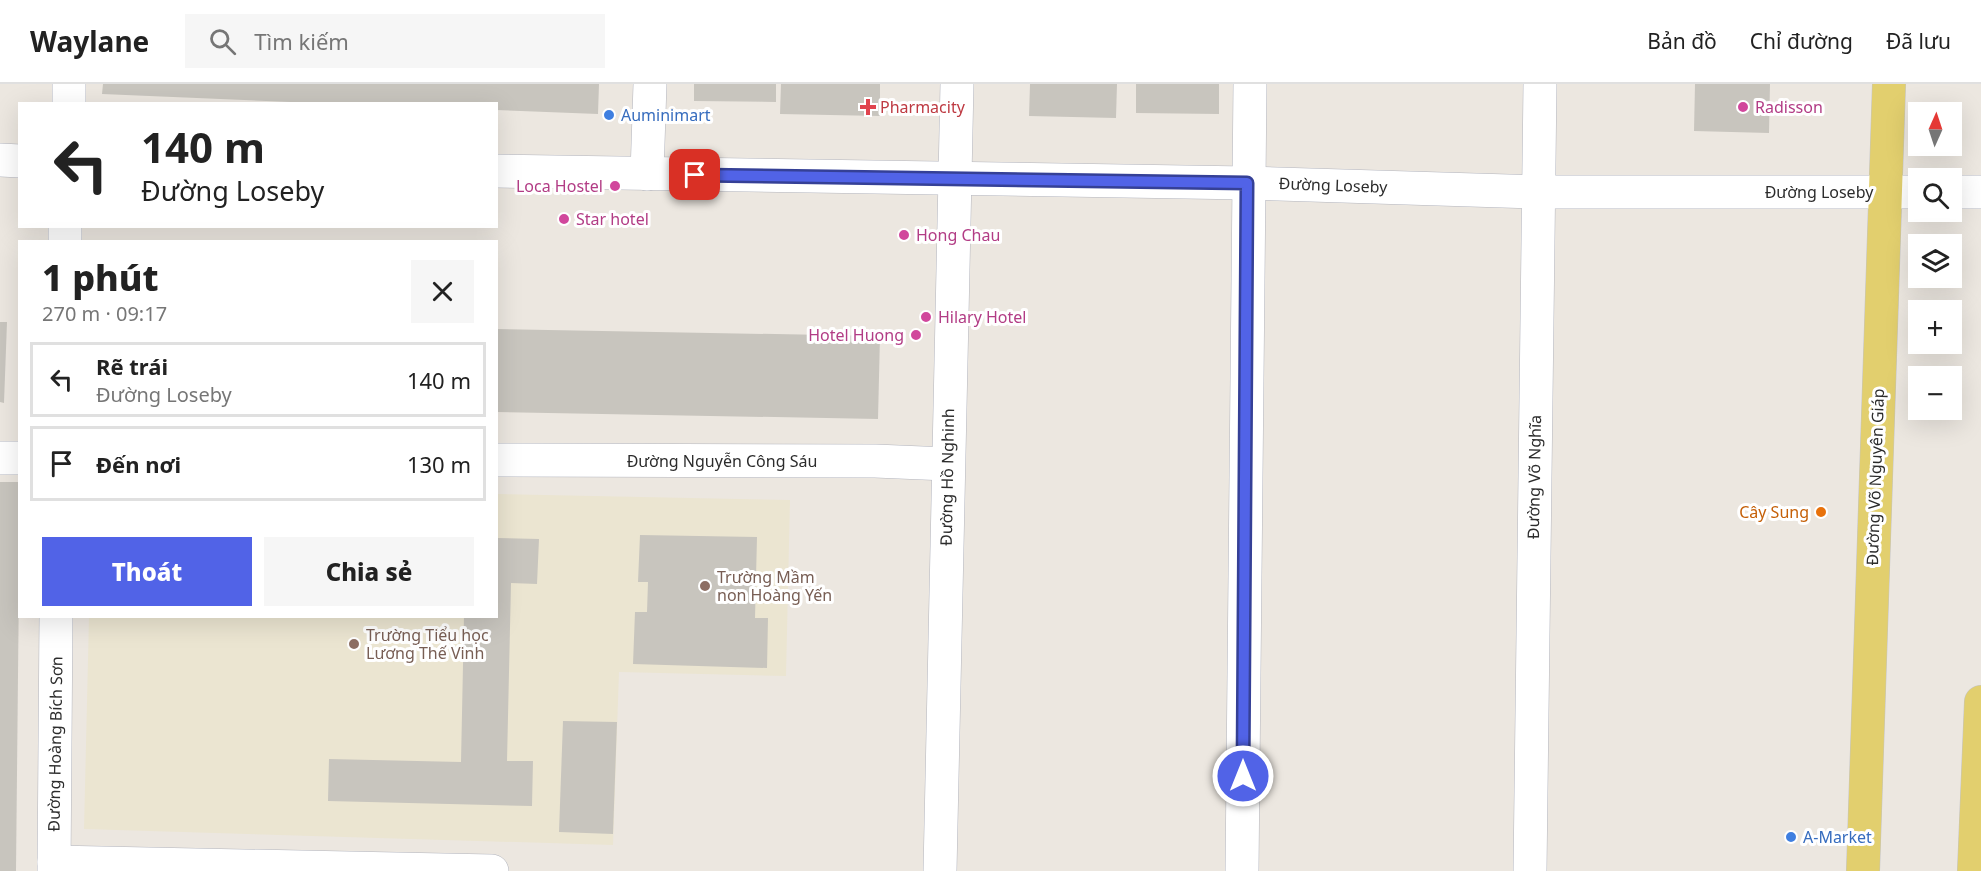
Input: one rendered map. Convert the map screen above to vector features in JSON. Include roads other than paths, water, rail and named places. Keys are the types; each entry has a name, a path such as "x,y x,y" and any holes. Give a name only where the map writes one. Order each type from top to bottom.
{"main road":[{"name":"Đường Võ Nguyên Giáp","path":"1863,871 1888,84"},
{"path":"1974,871 1981,702"}],"street":[{"path":"69,84 69,102"},
{"path":"647,174 650,84"},
{"name":"Đường Hồ Nghinh","path":"940,871 957,84"},
{"path":"1242,871 1247,183 1250,84"},
{"name":"Đường Võ Nghĩa","path":"1530,871 1540,84"},
{"path":"0,160 18,160"},
{"name":"Đường Loseby","path":"498,171 1247,183 1538,192 1908,192"},
{"path":"1962,192 1981,192"},
{"path":"0,458 18,458"},
{"name":"Đường Nguyễn Công Sáu","path":"498,460 863,461 947,464"},
{"name":"Đường Hoàng Bích Sơn","path":"54,867 56,618"},
{"path":"54,867 492,871"}],"place":[{"name":"Pharmacity","path":"868,107"},
{"name":"Radisson","path":"1743,107"},
{"name":"Auminimart","path":"609,115"},
{"name":"Loca Hostel","path":"615,186"},
{"name":"Star hotel","path":"564,219"},
{"name":"Hong Chau","path":"904,235"},
{"name":"Hilary Hotel","path":"926,317"},
{"name":"Hotel Huong","path":"916,335"},
{"name":"Cây Sung","path":"1821,512"},
{"name":"Trường Mầm non Hoàng Yến","path":"705,586"},
{"name":"Trường Tiểu học Lương Thế Vinh","path":"354,644"},
{"name":"A-Market","path":"1791,837"}]}
